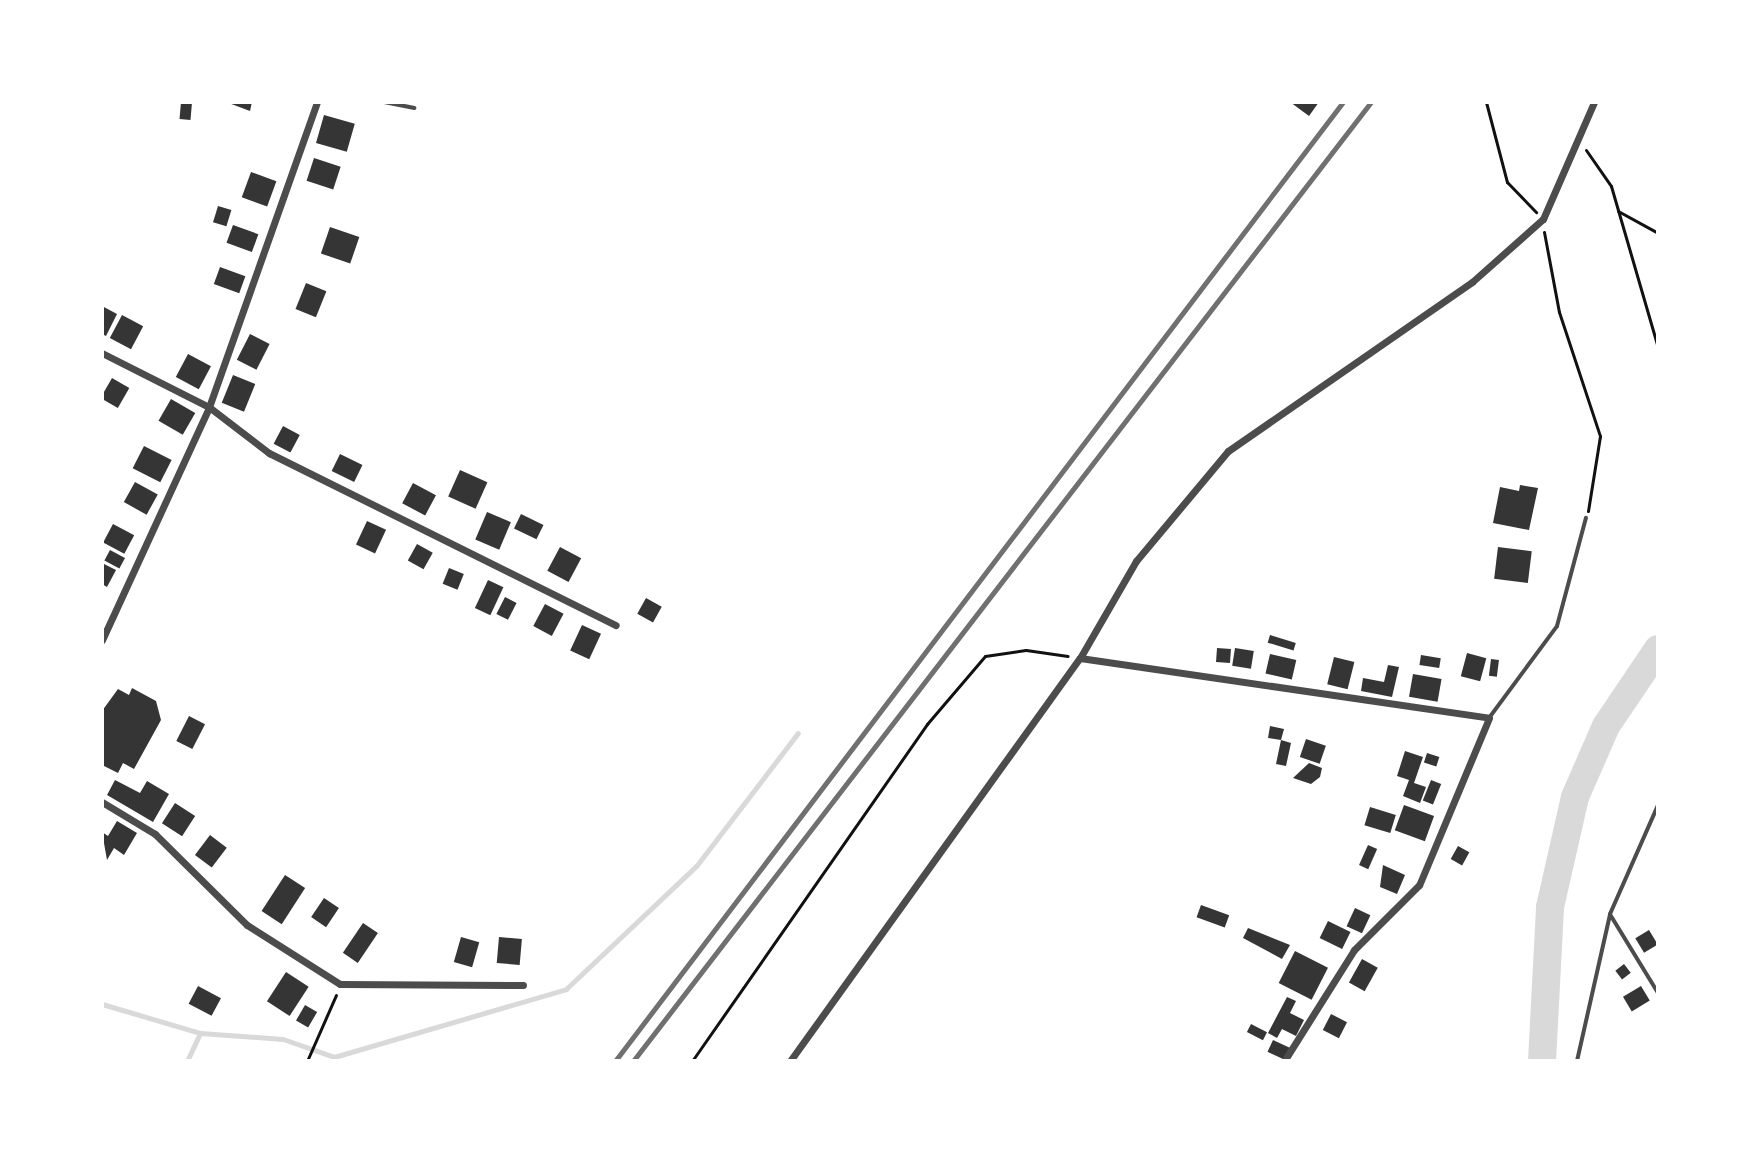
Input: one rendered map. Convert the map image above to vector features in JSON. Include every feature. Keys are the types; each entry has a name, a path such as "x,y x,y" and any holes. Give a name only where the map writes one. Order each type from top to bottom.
{"street":[{"path":"102,640 209,407 317,102"},
{"path":"790,1061 1080,658 1136,561 1228,451 1472,282 1543,219 1594,102"},
{"path":"102,353 209,407 269,453 616,625"},
{"path":"1080,658 1489,718 1419,885 1354,950 1284,1061"},
{"path":"102,802 155,834 247,925 340,984 523,985"}],"lane":[{"path":"384,102 414,108"},
{"path":"1489,718 1557,626 1586,518"},
{"path":"1577,1061 1610,914 1658,805"},
{"path":"1610,914 1658,993"}],"path":[{"path":"1486,102 1507,182 1543,219 1559,312 1600,436 1586,518"},
{"path":"1581,135 1618,211 1658,348"},
{"path":"1618,211 1658,233"},
{"path":"692,1061 927,724 985,656 1026,650 1080,658"},
{"path":"307,1061 340,984"}],"building":[{"path":"181,102 192,103 190,120 180,119"},
{"path":"226,102 252,102 250,111"},
{"path":"1290,102 1319,102 1309,116"},
{"path":"324,115 355,124 347,152 316,143"},
{"path":"314,158 341,167 333,189 307,181"},
{"path":"251,172 276,181 267,207 242,197"},
{"path":"218,206 231,210 226,226 213,222"},
{"path":"233,225 258,234 252,252 227,243"},
{"path":"330,227 359,237 350,264 321,253"},
{"path":"220,267 245,276 239,293 214,284"},
{"path":"306,283 326,291 316,317 296,309"},
{"path":"102,306 117,314 106,336 102,334"},
{"path":"122,315 143,326 131,349 110,338"},
{"path":"250,334 270,344 256,370 237,360"},
{"path":"188,354 211,366 199,389 176,377"},
{"path":"233,375 255,384 244,412 222,403"},
{"path":"112,378 129,388 118,408 102,399"},
{"path":"171,399 195,413 183,435 158,421"},
{"path":"283,426 300,435 290,453 274,444"},
{"path":"144,446 172,460 160,482 133,468"},
{"path":"340,454 362,465 354,482 332,471"},
{"path":"460,470 487,482 476,509 448,496"},
{"path":"135,482 158,495 147,515 124,502"},
{"path":"413,483 436,495 425,516 402,503"},
{"path":"1520,485 1538,488 1529,530 1493,523 1500,487 1519,491"},
{"path":"487,512 511,522 499,550 475,540"},
{"path":"521,514 543,525 536,539 514,528"},
{"path":"367,521 386,530 375,553 356,545"},
{"path":"113,524 134,535 124,554 103,543"},
{"path":"417,544 433,553 424,569 408,561"},
{"path":"560,547 581,558 569,582 547,571"},
{"path":"1498,547 1532,551 1528,583 1494,579"},
{"path":"110,550 125,558 119,569 104,561"},
{"path":"102,563 116,570 107,587 102,584"},
{"path":"449,568 464,574 457,590 443,584"},
{"path":"488,580 503,587 490,615 475,608"},
{"path":"505,597 517,603 508,620 496,614"},
{"path":"646,598 662,607 653,622 637,614"},
{"path":"545,604 564,614 552,636 533,626"},
{"path":"582,625 601,634 589,659 570,650"},
{"path":"1270,635 1296,643 1293,651 1268,643"},
{"path":"1217,648 1231,649 1230,663 1216,662"},
{"path":"1235,648 1254,651 1251,669 1232,666"},
{"path":"1467,653 1486,658 1480,681 1461,676"},
{"path":"1270,654 1296,660 1292,680 1266,673"},
{"path":"1421,655 1441,658 1439,668 1419,665"},
{"path":"1334,657 1354,662 1348,689 1327,684"},
{"path":"1491,659 1499,660 1497,677 1489,676"},
{"path":"1388,665 1399,667 1392,697 1361,691 1363,678 1384,682"},
{"path":"1413,674 1442,679 1438,702 1409,697"},
{"path":"132,688 156,701 161,720 134,769 123,763 118,773 102,765 102,711 118,689 129,695"},
{"path":"189,716 205,724 192,749 176,741"},
{"path":"1270,726 1284,729 1281,740 1268,738"},
{"path":"1306,739 1326,746 1320,764 1300,757"},
{"path":"1281,740 1291,743 1286,766 1276,764"},
{"path":"1405,751 1423,757 1414,783 1426,787 1420,803 1403,796 1409,780 1397,776"},
{"path":"1427,753 1439,757 1436,767 1424,763"},
{"path":"1309,763 1322,768 1320,777 1311,784 1293,778"},
{"path":"115,780 140,793 147,781 169,794 153,822 107,795"},
{"path":"1431,780 1441,784 1433,805 1423,800"},
{"path":"175,803 195,816 182,836 162,823"},
{"path":"1404,805 1434,816 1425,841 1395,830"},
{"path":"1370,807 1396,815 1390,833 1364,825"},
{"path":"117,821 137,833 124,855 114,848 107,860 102,832 108,836"},
{"path":"210,835 227,848 212,868 195,855"},
{"path":"1368,845 1377,849 1368,869 1359,865"},
{"path":"1458,846 1469,852 1462,865 1451,859"},
{"path":"1383,865 1405,875 1397,894 1380,887"},
{"path":"285,875 305,888 282,924 262,911"},
{"path":"324,898 339,908 326,927 311,917"},
{"path":"1201,905 1229,915 1225,927 1197,917"},
{"path":"1355,908 1370,915 1362,933 1347,926"},
{"path":"1328,921 1350,932 1342,949 1320,938"},
{"path":"363,923 378,933 358,963 343,953"},
{"path":"1248,928 1290,945 1282,959 1243,938"},
{"path":"1649,930 1658,945 1644,953 1635,938"},
{"path":"461,937 479,942 472,967 454,962"},
{"path":"499,937 522,939 520,965 497,963"},
{"path":"1295,951 1328,968 1312,1000 1279,983"},
{"path":"1362,959 1378,968 1365,991 1349,983"},
{"path":"1624,964 1631,973 1622,979 1615,971"},
{"path":"286,972 309,987 290,1016 267,1001"},
{"path":"198,986 221,998 212,1016 189,1004"},
{"path":"1641,986 1650,1001 1632,1011 1623,997"},
{"path":"1287,997 1296,1001 1290,1013 1304,1020 1296,1036 1282,1029 1277,1038 1268,1033"},
{"path":"305,1005 317,1012 308,1028 296,1021"},
{"path":"1331,1014 1347,1022 1339,1038 1323,1030"},
{"path":"1251,1024 1267,1032 1263,1040 1247,1032"},
{"path":"1273,1040 1290,1048 1285,1060 1268,1052"}],"waterway":[{"path":"1542,1061 1550,907 1575,797 1606,726 1658,649"},
{"path":"102,1004 200,1033 283,1039 334,1057 566,989 697,865 798,733"},
{"path":"187,1061 200,1033"}],"railway":[{"path":"615,1061 1343,102"},
{"path":"633,1061 1371,102"}]}
